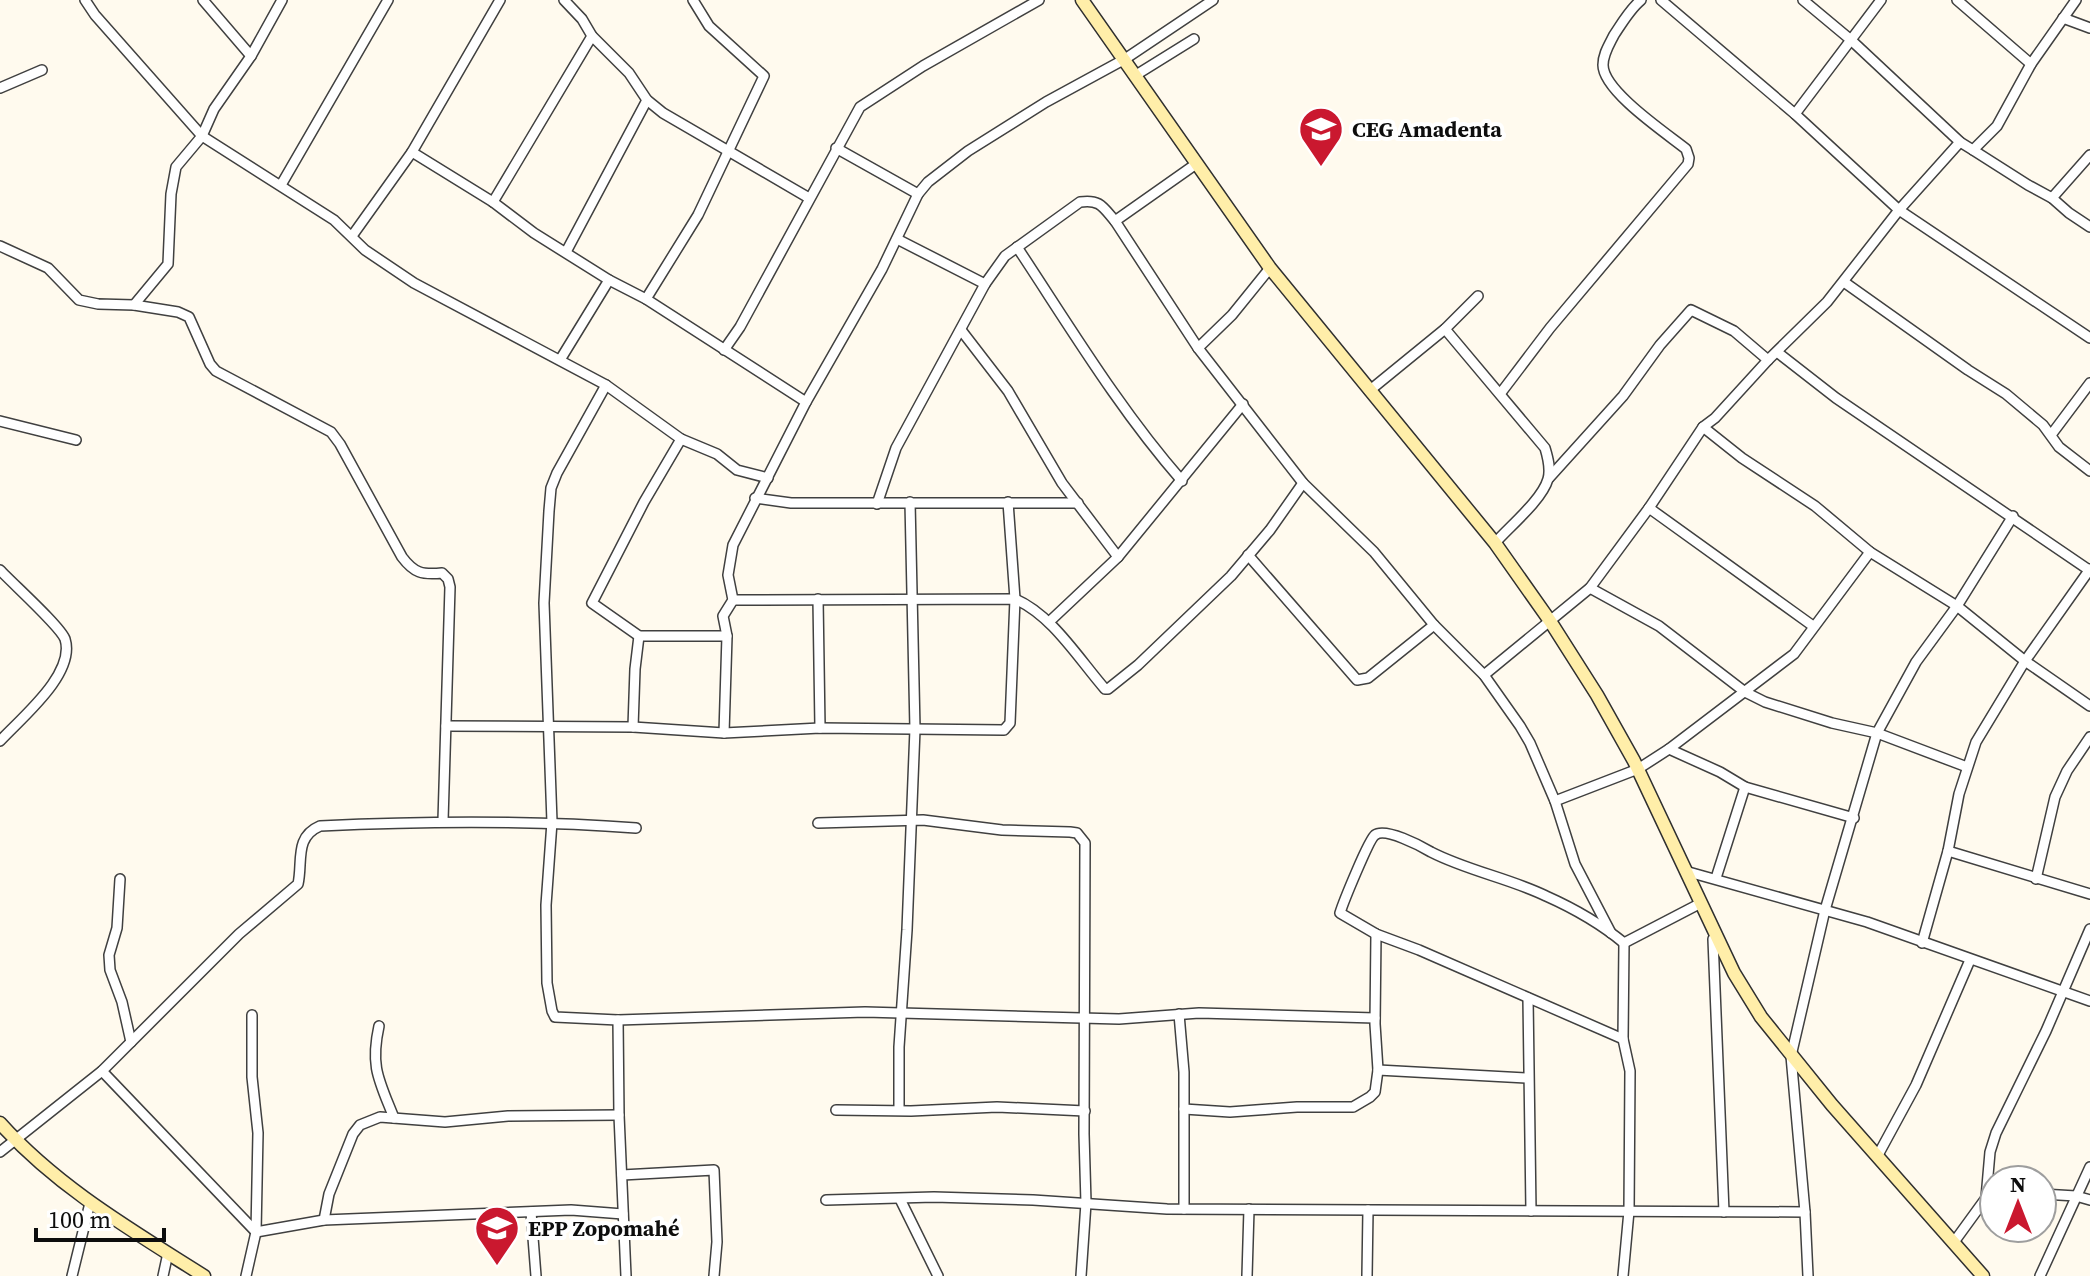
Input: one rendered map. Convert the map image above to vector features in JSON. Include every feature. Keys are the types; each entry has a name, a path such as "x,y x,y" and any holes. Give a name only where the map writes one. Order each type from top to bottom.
{"street":[{"path":"85,0 202,136 281,185 352,236 365,250 414,283 606,385 681,439 717,454 737,470 768,478"},
{"path":"203,0 251,56"},
{"path":"134,305 166,269 170,246 172,177 176,167 202,136 214,109 251,56 282,0"},
{"path":"281,185 388,0"},
{"path":"352,236 412,152 500,0"},
{"path":"564,0 582,19 592,36 615,57 647,100 663,113 809,198"},
{"path":"646,299 698,215 764,76 709,26 693,0"},
{"path":"724,350 740,327 860,107 1039,0"},
{"path":"1082,0 1270,268 1495,543 1550,621 1597,695 1638,769 1746,995 1791,1056 1983,1276"},
{"path":"724,733 727,636 723,616 733,600 728,575 733,545 755,498 897,239 918,194 939,171 968,151 1046,102 1125,59 1213,0"},
{"path":"1500,394 1550,328 1688,164 1686,149 1607,81 1603,67 1606,50 1641,0"},
{"path":"1661,0 1795,114 1899,210 2090,338"},
{"path":"1803,0 1851,40 1960,142 2052,198 2090,227"},
{"path":"1795,114 1881,0"},
{"path":"1957,0 2031,64"},
{"path":"1973,150 1997,126 2031,64 2076,0"},
{"path":"2063,18 2090,28"},
{"path":"493,202 592,36"},
{"path":"1136,75 1194,39"},
{"path":"0,88 42,70"},
{"path":"566,252 647,100"},
{"path":"1484,675 1590,588 1703,427 1723,411 1768,360 1813,318 1899,210 1960,142"},
{"path":"836,148 918,194"},
{"path":"412,152 493,202 534,233 609,280 646,299 806,402"},
{"path":"2052,198 2090,155"},
{"path":"1115,221 1196,164"},
{"path":"877,504 896,448 985,284 1005,256 1080,202 1092,200 1115,221 1198,348 1303,483 1374,552 1434,625 1484,675 1530,743 1555,801 1559,822 1575,864 1611,933"},
{"path":"897,239 985,284"},
{"path":"0,246 48,268 79,300 134,305 186,315 191,319 216,371 331,432 402,557 421,574 442,573 448,579 443,821"},
{"path":"1017,247 1105,381 1151,445 1182,481"},
{"path":"1198,348 1232,315 1270,268"},
{"path":"560,360 609,280"},
{"path":"1844,282 2006,394 2036,418 2059,447 2090,471"},
{"path":"1369,391 1445,329 1478,296"},
{"path":"1495,543 1623,396 1660,345 1691,310 1734,331 1768,360"},
{"path":"1445,329 1545,448 1549,478"},
{"path":"961,330 1008,391 1062,483 1118,557"},
{"path":"1777,352 1848,407 2090,569 2025,661 1976,742 1922,943"},
{"path":"2051,435 2090,383"},
{"path":"606,385 551,488 544,603 552,822 546,905 547,983 552,1011 558,1019 903,1013 1119,1019 1179,1014 1375,1018"},
{"path":"1049,622 1118,557 1243,404"},
{"path":"0,421 76,440"},
{"path":"1703,427 1742,458 1815,506 1870,552 1957,606 2025,661 2090,706"},
{"path":"681,439 644,502 592,603 639,636 727,636"},
{"path":"733,600 1015,599 1049,622 1105,689 1112,688 1231,576 1270,530 1303,483"},
{"path":"755,498 791,503 1078,503"},
{"path":"899,1109 899,1047 915,729 910,502"},
{"path":"446,726 633,727 724,733 820,728 999,731 1007,728 1010,723 1015,599 1008,502"},
{"path":"1649,508 1813,626"},
{"path":"1808,1276 1791,1056 1825,910 1877,733 1916,662 1957,606 2013,516"},
{"path":"1555,801 1638,769 1794,654 1870,552"},
{"path":"1248,555 1357,680 1368,678 1434,625"},
{"path":"0,570 62,634 66,651 51,687 0,741"},
{"path":"1590,588 1659,626 1745,692 1785,709 1877,733 1967,767"},
{"path":"818,599 820,728"},
{"path":"633,727 639,636"},
{"path":"2036,879 2055,797 2067,771 2090,737"},
{"path":"1669,749 1745,787 1854,818"},
{"path":"1716,878 1745,787"},
{"path":"818,823 910,820 1002,830 1070,832 1082,837 1085,843 1086,1203 1081,1276"},
{"path":"0,1152 102,1071 239,934 298,884 301,846 311,830 320,826 443,821 552,822 636,828"},
{"path":"1623,1039 1376,934 1340,913 1365,852 1373,836 1379,833 1404,838 1437,855 1546,896 1624,943"},
{"path":"1948,851 2090,894"},
{"path":"1685,871 1825,910 2090,1001"},
{"path":"120,879 117,928 109,955 110,970 122,1002 131,1042"},
{"path":"1624,943 1701,903"},
{"path":"1990,1164 1990,1152 1996,1133 2046,1031 2090,929"},
{"path":"1184,1109 1230,1112 1353,1107 1375,1092 1378,1070 1376,934"},
{"path":"1717,935 1713,939 1724,1212"},
{"path":"1623,1276 1629,1211 1630,1071 1623,1039 1624,943"},
{"path":"1878,1155 1916,1085 1970,960"},
{"path":"1528,998 1531,1211"},
{"path":"1179,1014 1184,1109 1184,1209"},
{"path":"246,1276 256,1232 258,1133 252,1077 252,1015"},
{"path":"618,1020 626,1276"},
{"path":"379,1026 374,1050 377,1074 394,1118"},
{"path":"1378,1070 1528,1078"},
{"path":"102,1071 256,1232"},
{"path":"836,1110 997,1107 1085,1111"},
{"path":"324,1220 329,1194 353,1134 360,1125 380,1117 445,1122 508,1116 619,1115"},
{"path":"0,1123 15,1140 90,1203 204,1276"},
{"path":"2040,1276 2090,1167"},
{"path":"622,1175 714,1170 717,1242 714,1276"},
{"path":"2058,1195 2090,1200"},
{"path":"826,1200 934,1197 1184,1209 1805,1212"},
{"path":"900,1199 938,1276"},
{"path":"72,1276 90,1203"},
{"path":"1247,1276 1249,1209"},
{"path":"1954,1242 1978,1209"},
{"path":"256,1232 324,1220 571,1210 623,1214"},
{"path":"1367,1276 1368,1210"},
{"path":"531,1212 536,1276"},
{"path":"163,1276 168,1253"}],"place":[{"name":"CEG Amadenta","path":"1321,168"},
{"name":"EPP Zopomahé","path":"497,1267"}]}
